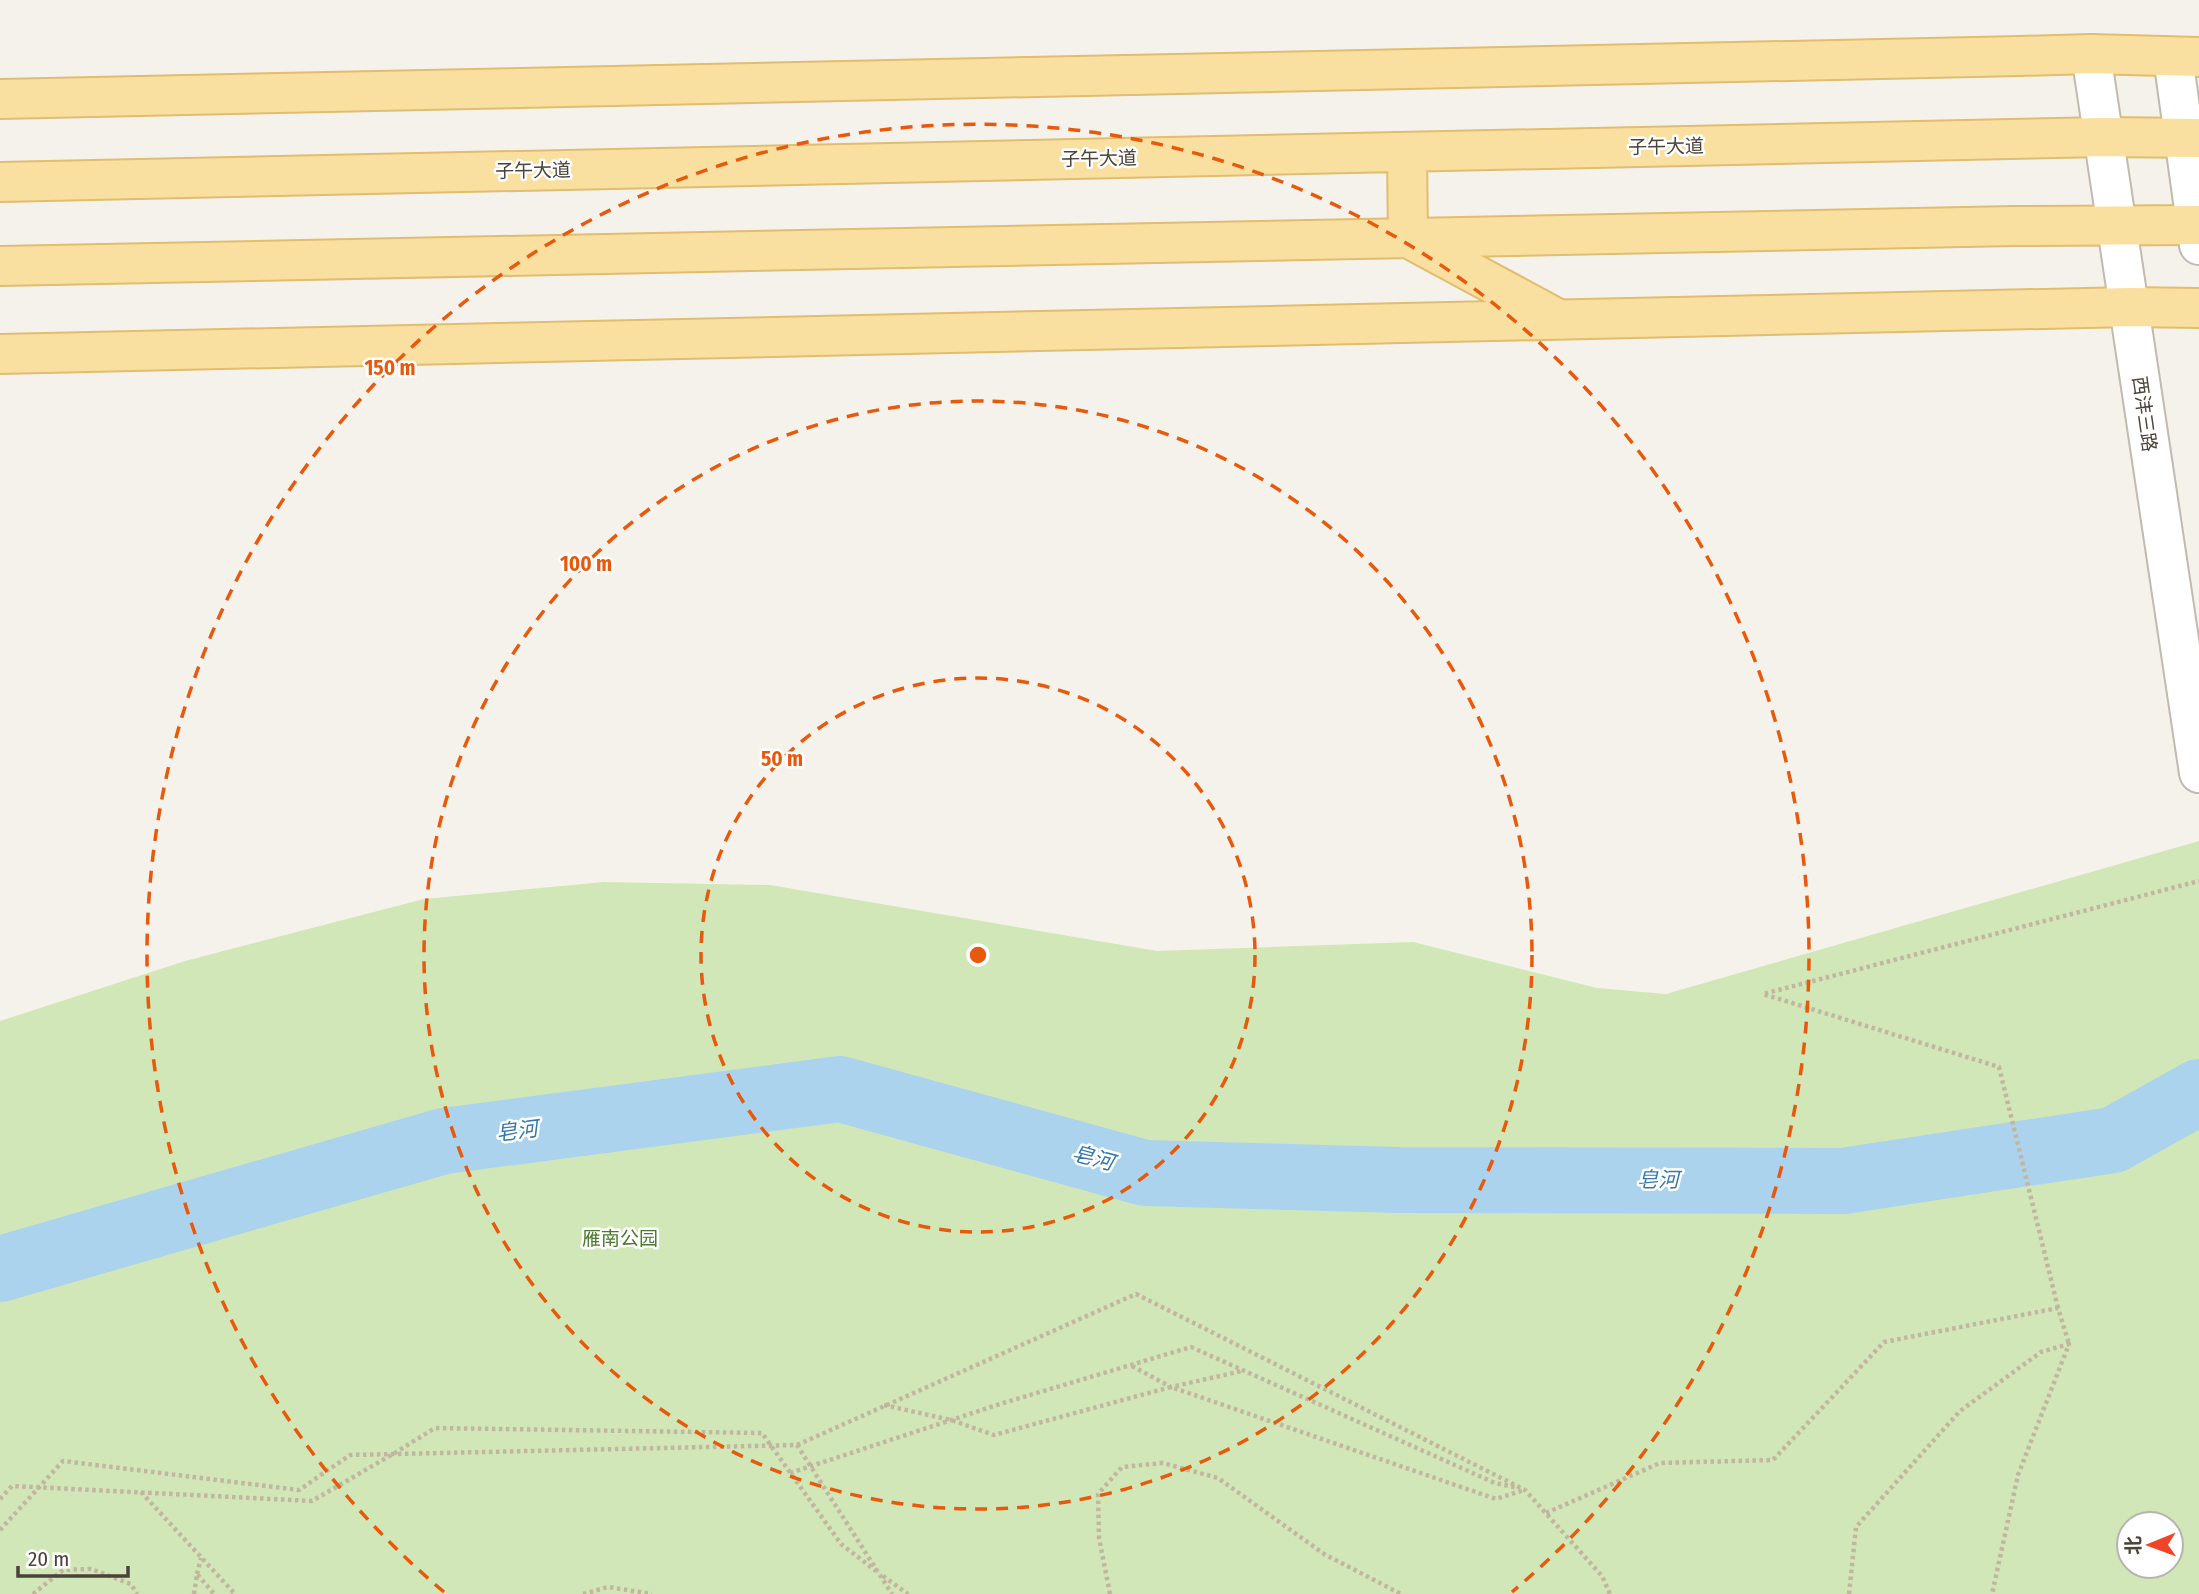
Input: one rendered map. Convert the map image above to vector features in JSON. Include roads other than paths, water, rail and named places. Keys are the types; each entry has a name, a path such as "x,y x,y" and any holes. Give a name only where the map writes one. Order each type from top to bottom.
{"main road":[{"path":"0,99 2091,54 2186,57"},
{"name":"子午大道","path":"0,182 2103,136 2191,137"},
{"path":"1407,152 1408,238"},
{"path":"0,266 2117,224 2198,232"},
{"path":"1408,238 1560,320"},
{"path":"0,354 2130,307 2199,308"}],"street":[{"name":"西沣三路","path":"2091,54 2199,773"},
{"path":"2186,57 2198,232"}],"waterway":[{"name":"皂河","path":"0,1269 444,1141 840,1089 1145,1173 1399,1180 1843,1181 2113,1140 2199,1092"}],"park label":[{"name":"雁南公园","path":"620,1238"}]}
